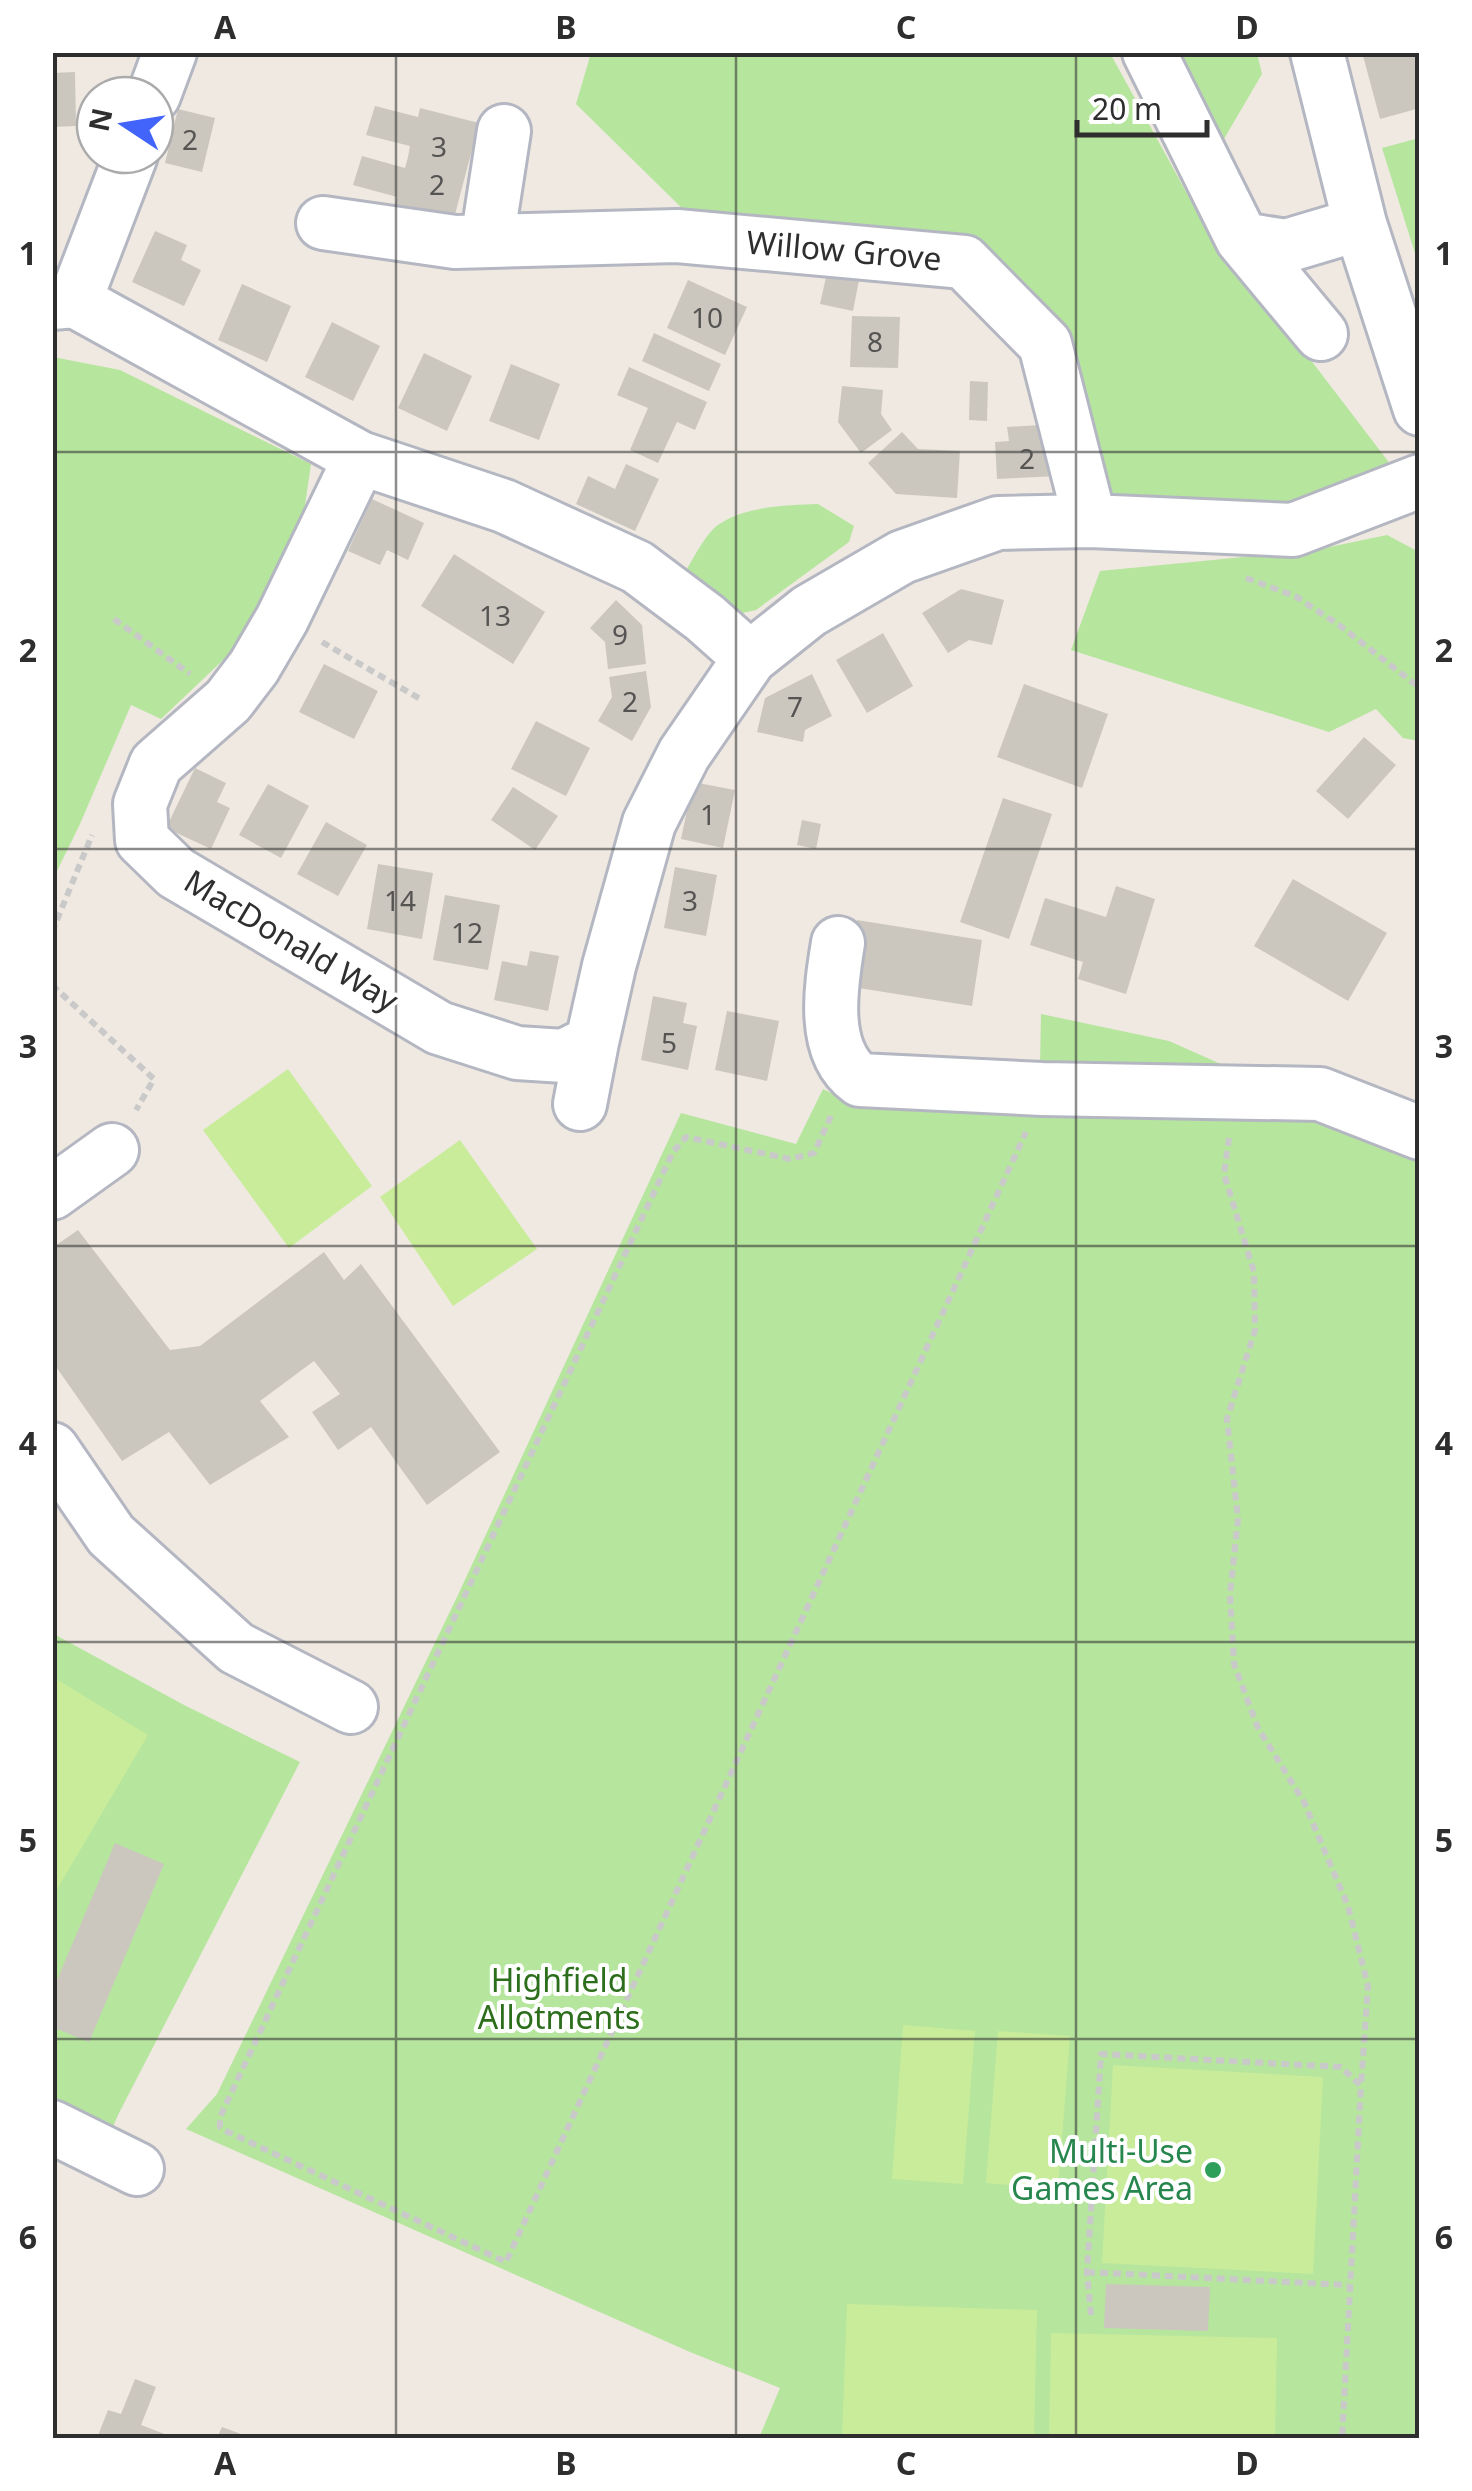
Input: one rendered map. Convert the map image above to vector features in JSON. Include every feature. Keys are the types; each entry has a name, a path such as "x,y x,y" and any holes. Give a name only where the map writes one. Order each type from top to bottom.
{"street":[{"path":"1148,52 1242,238 1321,334"},
{"path":"1317,52 1360,224 1420,409"},
{"path":"486,241 504,131"},
{"path":"122,175 64,302 360,458 504,506 637,568 705,618 750,658"},
{"name":"Willow Grove","path":"323,223 455,242 677,236 964,262 1046,344 1090,522"},
{"path":"1242,238 1286,246 1360,224"},
{"path":"140,804 156,764 228,701 254,666 282,619 360,458"},
{"path":"580,1104 608,966 649,823 684,754 750,658 808,611 902,556 998,523 1090,522 1292,530 1420,480"},
{"name":"MacDonald Way","path":"140,804 142,840 176,873 438,1028 517,1053 564,1056 592,1042"},
{"path":"838,942 830,991 838,1057 846,1070 860,1080 1042,1089 1320,1094 1420,1133"},
{"path":"52,1193 112,1150"},
{"path":"52,1449 111,1535 236,1648 352,1707"},
{"path":"52,2127 137,2170"}],"path":[{"path":"1243,576 1294,596 1339,625 1420,688"},
{"path":"114,619 228,701"},
{"path":"282,619 422,700"},
{"path":"52,932 106,806 140,804"},
{"path":"52,985 154,1080 112,1150"},
{"path":"846,1070 814,1153 790,1159 686,1137 673,1152 220,2117 220,2127 228,2132 506,2262 1024,1140 1042,1089"},
{"path":"1229,1136 1224,1174 1254,1272 1255,1330 1227,1419 1238,1519 1230,1594 1234,1664 1258,1728 1304,1802 1348,1906 1368,1986 1342,2438"},
{"path":"1091,2315 1087,2272 1101,2054 1342,2067 1361,2086"},
{"path":"1087,2272 1348,2286"}],"green space":[{"path":"591,53 1110,53 1196,210 1391,465 1283,503 1100,493 977,252 697,223 576,104"},
{"path":"1172,53 1257,53 1262,74 1221,144"},
{"path":"1420,138 1419,266 1382,148"},
{"path":"53,357 120,370 311,464 304,512 240,644 161,719 131,705 53,879"},
{"path":"818,504 854,526 849,542 756,610 738,614 682,577 708,535 729,519 766,508"},
{"path":"1387,535 1419,552 1419,741 1403,738 1376,709 1329,732 1071,650 1100,571 1315,550"},
{"path":"1041,1014 1169,1041 1250,1077 1040,1068"},
{"path":"288,1069 372,1186 289,1248 203,1130"},
{"name":"Highfield Allotments","path":"823,1089 848,1101 1184,1113 1345,1124 1419,1153 1419,2438 759,2438 780,2388 186,2129 217,2094 457,1597 681,1113 796,1144"},
{"path":"460,1140 537,1249 453,1306 380,1197"},
{"path":"52,1633 300,1762 118,2115 92,2175 53,2155"},
{"path":"53,1677 148,1735 53,1896"},
{"path":"903,2025 975,2031 963,2184 892,2179"},
{"path":"998,2031 1070,2036 1058,2189 986,2183"},
{"name":"Multi-Use Games Area","path":"1113,2065 1323,2077 1313,2274 1102,2263"},
{"path":"847,2304 1037,2310 1034,2438 842,2438"},
{"path":"1051,2333 1277,2338 1275,2438 1049,2438"}],"building":[{"path":"1362,52 1420,52 1420,108 1380,119"},
{"path":"75,72 75,126 52,127 52,73"},
{"path":"375,106 418,117 420,108 479,123 453,222 394,206 397,197 353,185 362,156 405,168 410,146 366,135"},
{"path":"178,109 215,118 202,172 175,165"},
{"path":"155,231 187,245 181,260 201,270 184,306 132,282"},
{"path":"828,268 860,275 853,311 820,304"},
{"path":"688,280 747,307 725,355 667,328"},
{"path":"242,284 291,306 267,362 218,340"},
{"path":"852,316 900,317 898,368 850,367"},
{"path":"332,322 380,346 353,401 305,377"},
{"path":"654,333 721,364 709,391 642,361"},
{"path":"424,353 472,376 447,431 398,408"},
{"path":"511,364 560,384 539,440 489,421"},
{"path":"629,367 707,402 695,430 677,422 658,463 630,450 648,408 617,395"},
{"path":"970,381 988,382 987,421 969,420"},
{"path":"842,386 883,390 881,414 892,430 861,453 838,422"},
{"path":"1056,424 1059,476 997,479 995,442 1009,441 1007,427"},
{"path":"902,432 918,449 960,451 957,498 896,494 868,463"},
{"path":"626,464 659,479 635,531 576,504 588,476 615,489"},
{"path":"372,499 424,523 408,560 387,550 380,565 348,551"},
{"path":"454,554 545,612 513,664 421,606"},
{"path":"961,589 1004,600 992,645 969,640 948,653 922,613"},
{"path":"616,600 642,625 646,664 608,669 605,642 590,628"},
{"path":"883,633 913,686 867,713 836,660"},
{"path":"324,664 378,691 354,739 299,712"},
{"path":"646,671 651,707 632,741 598,721 612,697 609,677"},
{"path":"812,674 832,716 805,730 803,742 757,732 765,698"},
{"path":"1024,684 1108,714 1082,788 997,757"},
{"path":"536,721 590,748 566,796 511,769"},
{"path":"1364,737 1396,765 1348,819 1316,791"},
{"path":"195,768 226,783 217,802 230,808 211,849 166,828"},
{"path":"693,782 735,790 723,848 681,839"},
{"path":"268,784 309,806 281,858 239,835"},
{"path":"513,787 558,816 535,850 491,820"},
{"path":"1003,798 1052,814 1009,939 960,922"},
{"path":"802,820 821,824 816,849 797,845"},
{"path":"326,822 367,845 338,896 297,874"},
{"path":"378,864 433,873 422,939 367,929"},
{"path":"675,867 717,875 706,936 664,928"},
{"path":"1293,879 1387,933 1348,1001 1254,946"},
{"path":"1116,886 1155,899 1126,994 1078,979 1083,962 1030,945 1045,898 1106,917"},
{"path":"445,895 500,905 488,970 433,960"},
{"path":"857,920 982,940 972,1006 846,986"},
{"path":"530,951 559,956 548,1011 494,1000 502,961 527,966"},
{"path":"653,996 687,1003 683,1023 697,1026 688,1070 641,1060"},
{"path":"727,1011 779,1021 767,1081 715,1070"},
{"path":"78,1230 170,1350 200,1346 324,1252 344,1280 361,1264 500,1452 427,1505 371,1427 338,1450 312,1412 340,1394 314,1361 260,1401 289,1437 210,1485 169,1432 122,1461 52,1361 52,1248"},
{"path":"115,1843 164,1864 89,2042 52,2027 52,1992"},
{"path":"1106,2284 1210,2287 1208,2331 1104,2328"},
{"path":"135,2379 156,2387 141,2425 175,2438 97,2438 108,2410 121,2414"},
{"path":"222,2427 252,2438 217,2438"}],"place":[{"name":"Multi-Use Games Area","path":"1213,2170"}]}
